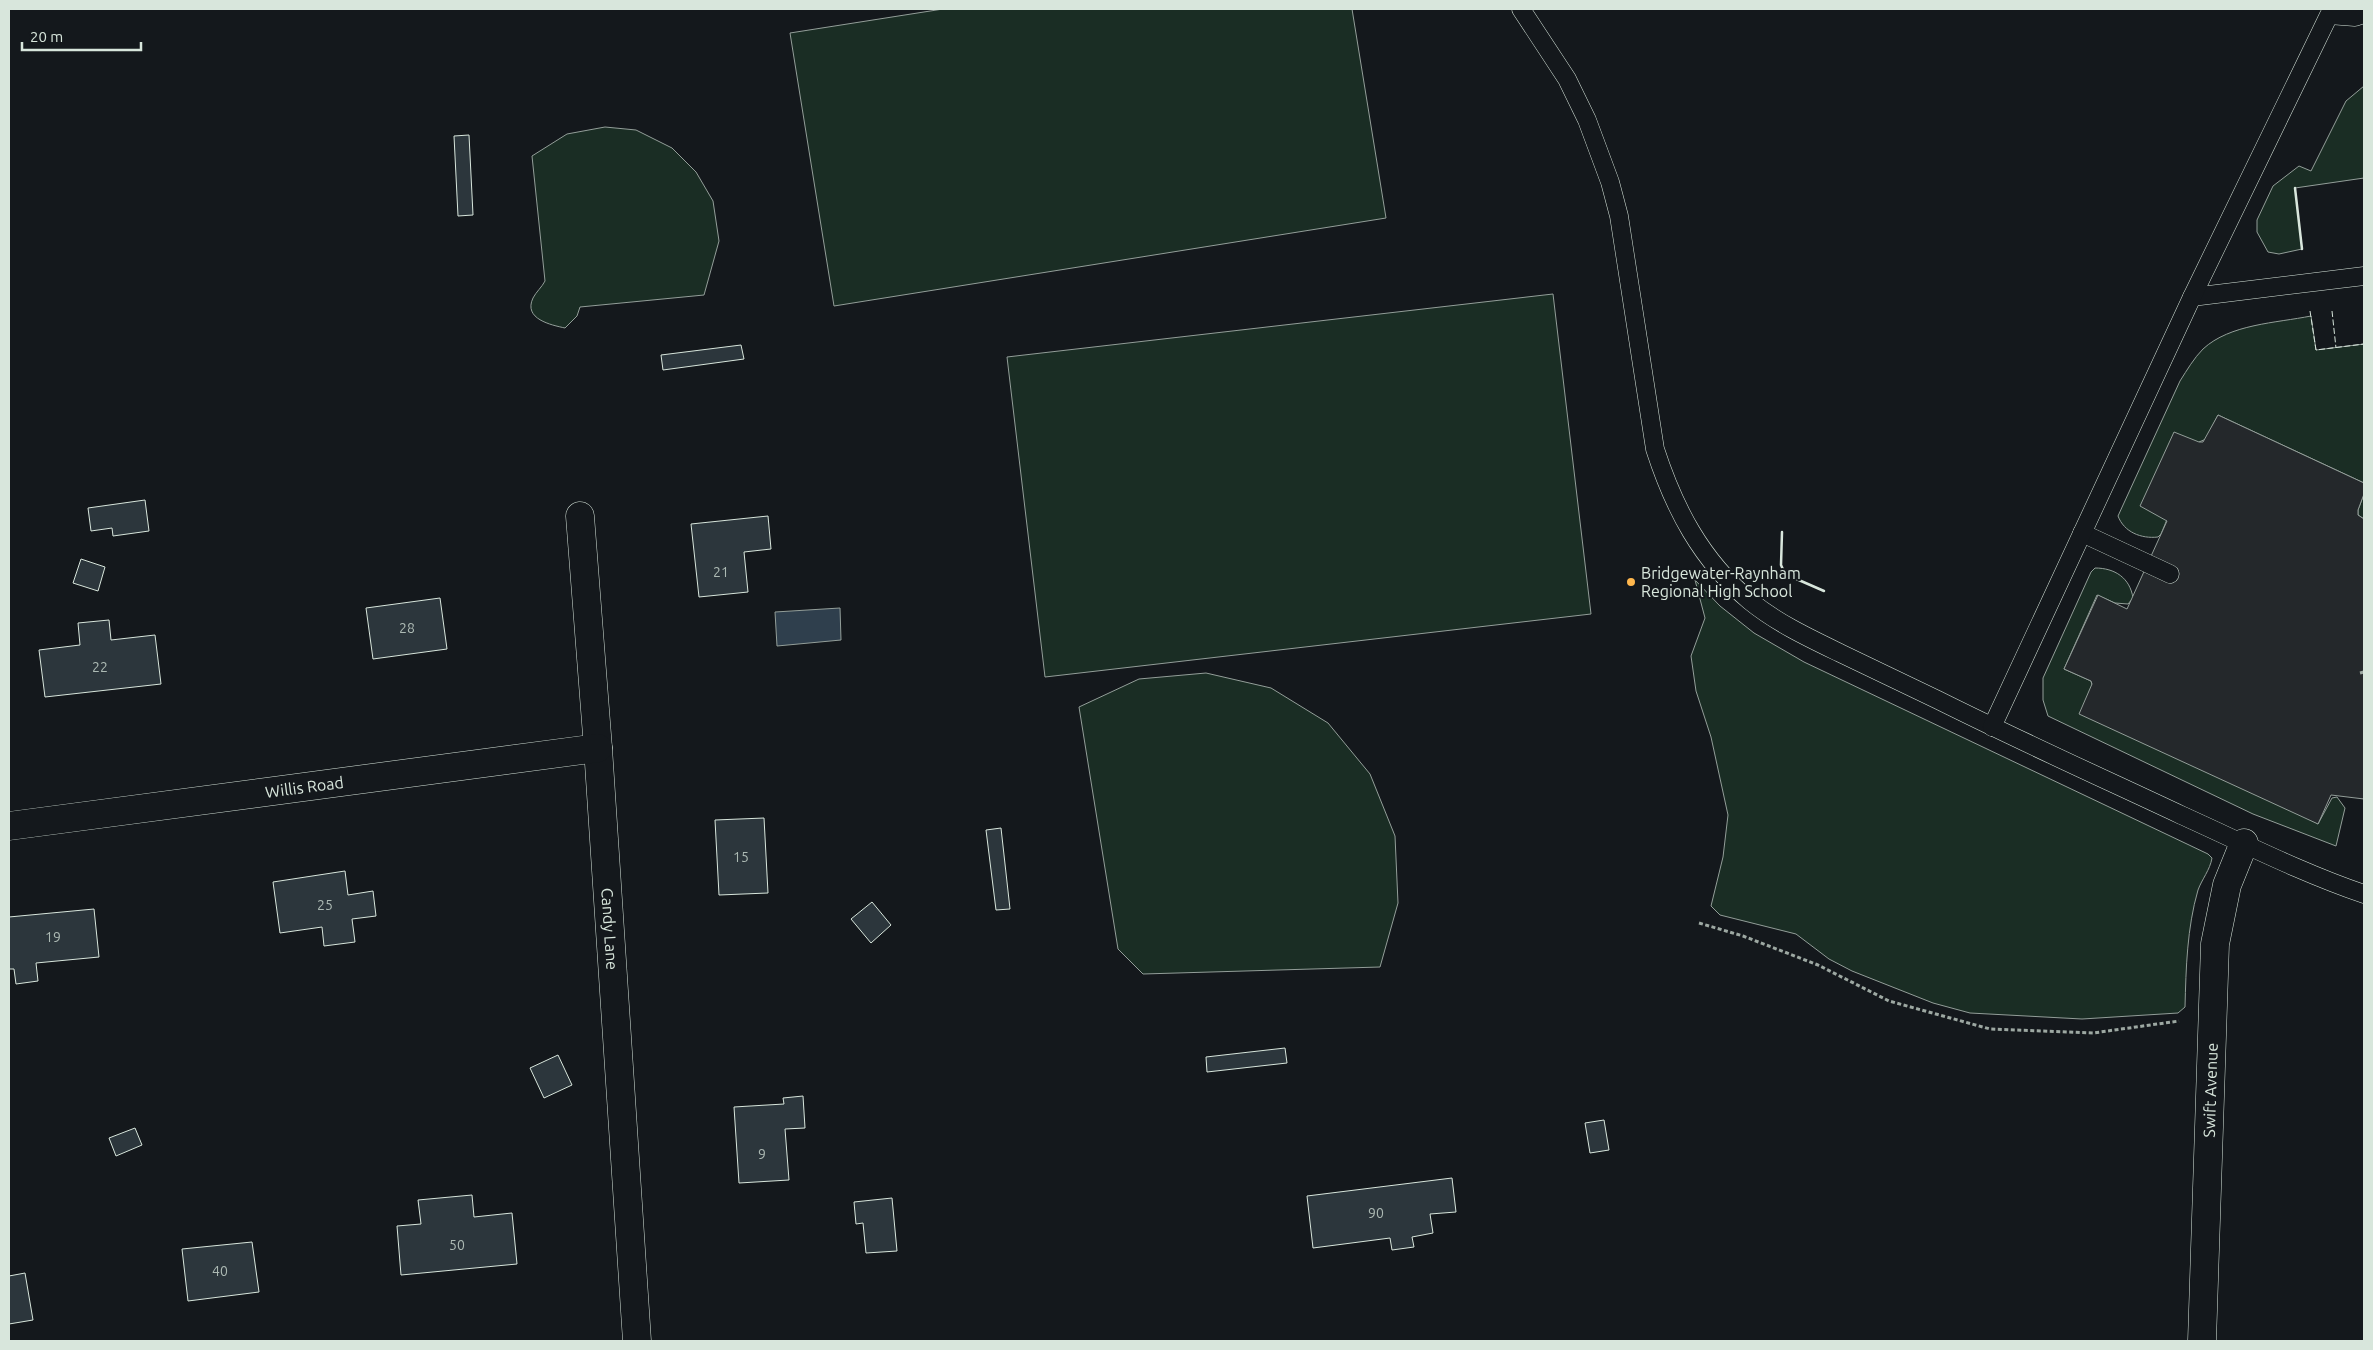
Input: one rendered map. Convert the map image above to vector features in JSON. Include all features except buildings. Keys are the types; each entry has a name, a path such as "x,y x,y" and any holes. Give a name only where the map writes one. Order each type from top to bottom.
{"street":[{"name":"Candy Lane","path":"580,516 598,748 637,1341"},
{"name":"Willis Road","path":"9,826 598,748"},
{"name":"Swift Avenue","path":"2202,1341 2215,944 2226,885 2244,844"}],"lane":[{"path":"1521,9 1567,79 1600,151 1619,216 1655,449 1667,486 1683,520 1702,550 1725,577 1751,601 1783,624 1992,727 2244,844 2364,894"},
{"path":"1992,727 2192,297 2329,15 2356,18 2364,14"},
{"path":"2192,297 2364,276"},
{"path":"2082,533 2170,574"}],"path":[{"path":"2360,673 2364,672"},
{"path":"1699,923 1743,936 1818,965 1889,1001 1990,1028 2093,1033 2212,1016"}],"green space":[{"path":"943,9 1352,9 1386,218 834,306 790,33"},
{"path":"2364,86 2364,178 2295,188 2302,249 2279,254 2268,252 2257,232 2257,220 2273,186 2299,166 2311,171 2346,101"},
{"path":"605,127 636,130 672,148 696,172 713,201 719,241 704,295 580,307 577,316 565,328 540,320 532,311 533,298 545,281 532,156 567,134"},
{"path":"1553,294 1591,614 1045,677 1007,357"},
{"path":"2311,316 2316,350 2364,344 2364,483 2218,415 2206,439 2199,442 2161,534 2158,537 2145,537 2134,533 2124,526 2118,516 2180,381 2203,349 2226,334 2240,329"},
{"path":"2364,494 2364,519 2358,515 2358,510"},
{"path":"2095,568 2115,572 2129,585 2133,598 2128,604 2115,603 2097,595 2064,669 2091,681 2092,685 2318,824 2332,798 2337,797 2345,808 2336,846 2253,814 2048,716 2043,700 2043,678 2091,572"},
{"path":"1695,580 1720,606 1754,633 1804,662 2208,854 2212,858 2211,862 2198,890 2191,919 2185,1007 2178,1013 2082,1019 1970,1013 1933,1003 1852,971 1829,959 1796,934 1720,915 1711,906 1723,857 1728,815 1711,737 1696,691 1691,656 1705,618"},
{"path":"1206,673 1271,688 1328,723 1370,774 1395,836 1398,903 1380,967 1143,974 1118,949 1079,707 1139,679"}],"shaded area":[{"path":"2218,415 2364,483 2364,494 2358,515 2364,519 2364,799 2331,795 2318,824 2079,714 2092,684 2091,681 2064,669 2098,595 2127,609 2167,521 2140,506 2174,432 2203,442"}],"water":[{"path":"840,608 841,640 777,646 775,612"}],"fence":[{"path":"2310,311 2316,350 2364,344"},
{"path":"2332,311 2336,348"}],"wall":[{"path":"2295,188 2302,249"},
{"path":"1782,532 1781,565 1785,574 1824,591"}],"place":[{"name":"Bridgewater-Raynham Regional High School","path":"1631,582"}]}
